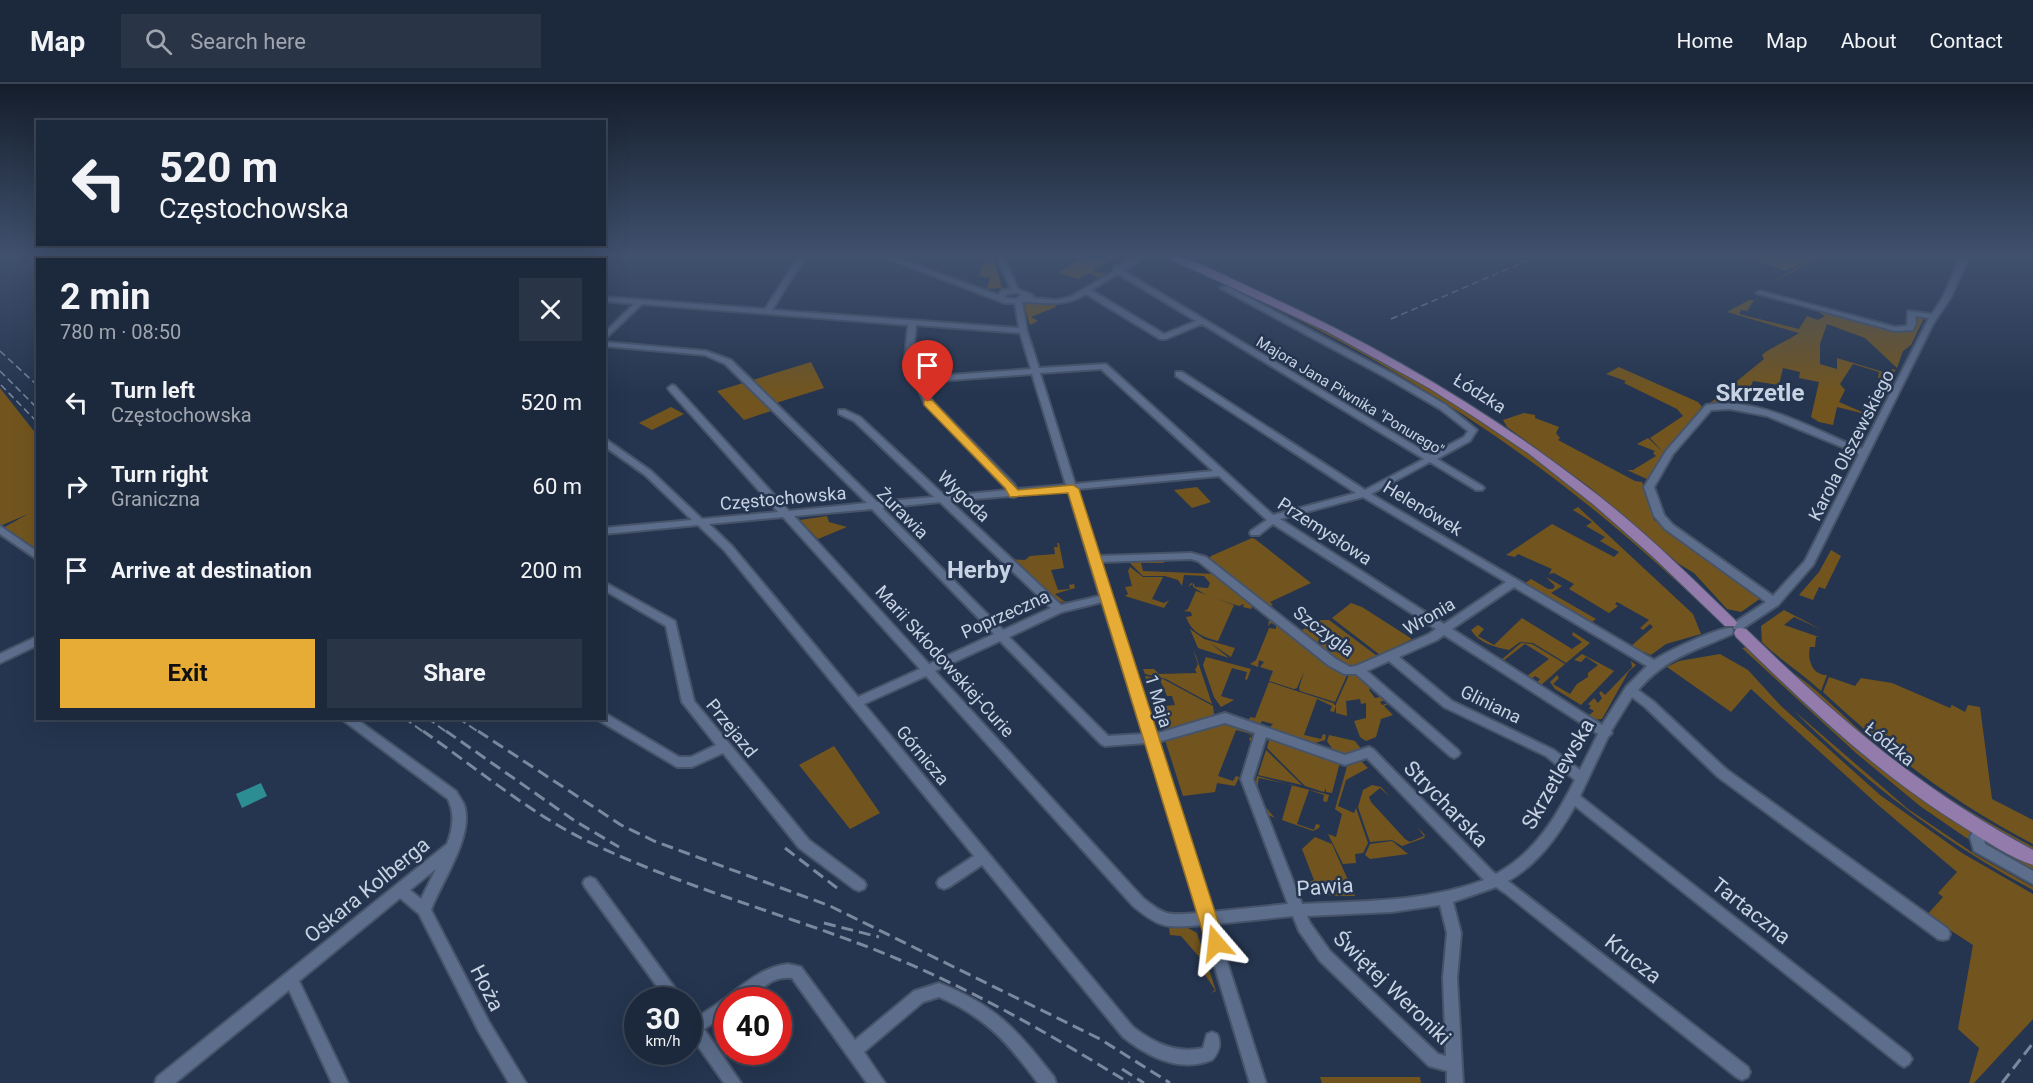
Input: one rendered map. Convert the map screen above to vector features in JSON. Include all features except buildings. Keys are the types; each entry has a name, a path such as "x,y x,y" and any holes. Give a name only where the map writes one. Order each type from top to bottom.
{"main road":[{"name":"Łódzka","path":"1276,303 1419,378 1491,423 1557,470 1614,515 1864,749 1925,796 1981,831 2033,858"}],"street":[{"path":"606,336 639,303"},
{"path":"648,303 1023,331"},
{"path":"767,312 773,303"},
{"name":"1 Maja","path":"1019,303 1023,331 1258,1083"},
{"path":"1106,303 1164,337 1201,322"},
{"name":"Majora Jana Piwnika \"Ponurego\"","path":"1170,303 1479,488"},
{"path":"1253,303 1407,386 1469,424 1473,432 1467,439 1364,494 1272,519 1256,533"},
{"path":"1796,303 1895,329 1911,327 1911,313 1935,317"},
{"name":"Karola Olszewskiego","path":"1735,628 1774,602 1809,563 1942,303"},
{"path":"912,323 908,353 917,380 931,407 1011,486 1014,494"},
{"name":"Żurawia","path":"606,344 718,356 728,362 875,506 1102,739 1109,742 1170,735 1221,717 1345,760 1369,752"},
{"name":"Przemysłowa","path":"917,380 1103,366 1272,519 1606,733"},
{"name":"Helenówek","path":"1179,374 1364,494 1654,665"},
{"name":"Marii Skłodowskiej-Curie","path":"672,388 1148,912 1168,921 1208,919"},
{"path":"1774,602 1694,547 1659,516 1649,487 1669,453 1709,407 1728,405 1763,411 1864,453"},
{"name":"Wygoda","path":"842,412 857,419 1059,609"},
{"name":"Górnicza","path":"606,442 648,473 728,548 1128,1032 1165,1054 1202,1057 1212,1049 1212,1039"},
{"name":"Częstochowska","path":"606,531 1073,489 1220,473"},
{"path":"0,529 36,556"},
{"name":"Szczygla","path":"1094,559 1198,557 1339,667 1348,671 1358,670 1454,753"},
{"name":"Wronia","path":"1358,670 1444,630 1512,582"},
{"name":"Przejazd","path":"606,586 671,624 688,702 804,844 859,885"},
{"name":"Poprzeczna","path":"856,703 1059,609 1106,598"},
{"name":"Skrzetlewska","path":"1445,899 1497,882 1540,848 1572,797 1630,690 1654,665 1669,656 1735,628"},
{"path":"0,659 36,641"},
{"name":"Gliniana","path":"1389,655 1448,704 1538,747 1582,778"},
{"path":"1630,690 1650,704 1722,773 1943,934"},
{"path":"606,719 677,762 692,762 724,747"},
{"name":"Oskara Kolberga","path":"163,1083 452,848 460,820 456,800 349,720"},
{"name":"Świętej Weroniki","path":"1262,730 1246,777 1312,940 1325,956 1434,1061 1454,1065"},
{"name":"Strycharska","path":"1369,752 1488,876 1497,882"},
{"name":"Tartaczna","path":"1572,797 1904,1059"},
{"path":"1981,831 1977,837 1979,847 2033,878"},
{"path":"424,910 430,889 452,848"},
{"path":"944,883 984,856"},
{"name":"Krucza","path":"1497,882 1510,889 1742,1072"},
{"path":"591,883 666,987"},
{"name":"Hoża","path":"400,890 424,910 484,1027 518,1083"},
{"path":"1445,899 1454,933 1450,978 1455,1083"},
{"name":"Pawia","path":"1208,919 1445,899"},
{"path":"753,987 776,972 792,970 800,975 877,1083"},
{"path":"291,980 296,985 301,1001 340,1083"},
{"path":"854,1051 918,996 939,990 992,1016 1013,1038 1048,1083"},
{"path":"702,1037 734,1083"}],"shaded area":[{"path":"1029,303 1044,303 1055,304 1056,307 1031,317 1038,321 1030,325 1024,305"},
{"path":"1264,303 1298,317 1384,361 1508,437 1562,477 1613,520 1713,610 1708,611 1647,554 1519,453 1453,408 1385,366"},
{"path":"1744,303 1752,303 1747,311 1741,310 1739,314 1799,329 1807,316 1818,320 1825,316 1818,312 1821,310 1894,331 1911,330 1916,325 1912,315 1925,316 1911,345 1903,351 1897,368 1865,338 1827,324 1820,344 1820,364 1837,369 1837,358 1890,374 1892,369 1896,370 1890,377 1873,414 1862,408 1868,408 1883,380 1878,378 1879,372 1853,364 1840,384 1845,390 1839,402 1869,415 1837,407 1833,425 1819,422 1811,417 1819,382 1799,378 1800,372 1783,368 1779,385 1753,381 1744,405 1709,404 1764,359 1762,355 1765,352 1799,333 1727,312"},
{"path":"811,362 824,388 776,403 780,408 744,420 717,391"},
{"path":"1619,367 1698,402 1702,407 1661,458 1649,480 1627,470 1633,470 1656,456 1653,453 1655,451 1637,444 1648,438 1663,452 1650,438 1683,416 1677,409 1624,383 1626,381 1606,374"},
{"path":"0,388 36,434 36,553 3,528 28,514 0,526"},
{"path":"671,407 684,414 652,430 639,423"},
{"path":"1524,413 1535,415 1535,418 1559,427 1556,433 1560,438 1558,440 1635,481 1642,482 1657,518 1653,518 1655,521 1660,522 1690,549 1761,598 1741,612 1727,609 1694,573 1679,564 1588,486 1507,427 1503,420"},
{"path":"1197,487 1211,502 1192,508 1174,490"},
{"path":"1578,507 1693,614 1701,634 1666,644 1651,655 1631,646 1653,627 1650,624 1643,630 1640,628 1649,620 1617,602 1615,604 1618,606 1609,613 1569,589 1574,584 1554,573 1549,574 1552,569 1518,554 1515,557 1506,555 1552,524 1614,557 1619,552 1600,541 1605,537 1586,526 1592,522 1573,510"},
{"path":"827,516 829,522 847,527 818,539 800,520"},
{"path":"1252,538 1311,583 1270,602 1273,605 1269,606 1209,559 1211,556"},
{"path":"1057,543 1059,543 1064,568 1051,570 1058,590 1070,589 1069,585 1074,584 1075,588 1055,594 1064,602 1058,602 1022,570 1022,567 1019,568 1010,559 1025,560 1030,556 1055,554 1054,547 1058,547"},
{"path":"1831,550 1841,556 1825,589 1819,587 1813,600 1799,595 1819,572"},
{"path":"1167,560 1163,563 1141,563 1143,571 1217,574 1253,605 1251,609 1243,607 1244,604 1239,606 1208,596 1193,587 1193,584 1188,587 1191,583 1194,584 1195,587 1208,588 1210,583 1204,576 1184,575 1182,586 1178,580 1165,576 1143,576 1130,563"},
{"path":"1130,567 1143,577 1163,577 1152,599 1164,603 1169,600 1164,608 1125,596 1128,594 1125,587 1132,586 1128,571"},
{"path":"1546,577 1562,586 1551,593 1596,619 1592,622 1586,621 1524,584 1531,579 1548,589 1553,589 1555,586"},
{"path":"1196,591 1234,605 1218,641 1199,634 1191,627 1186,617 1192,616 1191,612 1184,611 1188,609"},
{"path":"1351,603 1362,607 1412,639 1380,655 1332,618"},
{"path":"1784,610 1822,630 1794,617 1784,625 1819,637 1816,637 1815,647 1810,647 1809,656 1814,669 1827,675 1821,691 1762,642 1761,626"},
{"path":"1270,616 1347,675 1335,702 1300,691 1304,672 1297,688 1294,689 1269,681 1273,671 1260,667 1264,662 1259,660 1258,667 1250,664 1256,660 1269,628 1276,629 1276,625 1271,623 1268,626"},
{"path":"1522,618 1572,649 1582,642 1572,635 1573,632 1590,643 1566,663 1533,643 1520,642 1509,650 1492,646 1483,641 1471,630 1478,625 1484,629 1478,636 1494,645"},
{"path":"1321,620 1329,620 1377,656 1356,666 1346,666 1300,631"},
{"path":"1190,629 1204,639 1235,648 1231,657 1210,643 1229,658 1198,648"},
{"path":"1521,643 1532,644 1565,664 1540,686 1536,684 1540,679 1535,676 1530,680 1521,674 1527,676 1549,659 1546,657 1525,644 1503,661 1518,672 1500,661"},
{"path":"1748,647 1782,681 2033,862 2033,876 1965,837 1920,806 1856,753 1742,648"},
{"path":"1193,650 1196,656 1212,704 1166,679 1145,674 1143,669 1154,669 1159,674 1197,673 1195,670 1198,664"},
{"path":"1582,654 1614,671 1581,705 1555,689 1550,682 1557,675 1559,678 1553,684 1570,694 1577,684 1588,677 1588,673 1598,665 1586,657 1581,662 1574,660"},
{"path":"1720,654 1748,670 1781,706 1880,795 1962,853 2033,894 2033,1019 1974,1083 1969,1083 1979,1048 1958,1029 1973,945 1927,915 1943,897 1938,893 1957,872 1877,804 1751,689 1731,712 1667,667 1679,661"},
{"path":"1206,657 1251,669 1247,680 1245,679 1247,672 1232,668 1221,696 1234,700 1221,707 1214,697 1203,665"},
{"path":"1631,661 1636,665 1629,671 1602,719 1592,720 1588,716 1594,711 1589,708 1591,706 1588,704 1594,698 1598,703 1602,698 1599,693 1601,691 1605,695 1609,691 1632,667"},
{"path":"1780,664 1817,692 1863,734 1912,773 1951,800 2033,847 2033,854 1890,766"},
{"path":"1357,674 1371,686 1369,690 1375,698 1385,696 1382,697 1388,699 1380,702 1382,705 1392,702 1384,706 1393,715 1381,719 1376,737 1366,741 1360,737 1354,721 1366,718 1366,703 1361,704 1360,699 1346,701 1347,716 1336,713 1336,704 1349,675"},
{"path":"1145,676 1163,679 1213,706 1214,715 1164,734 1154,707 1175,705 1172,696 1167,696 1160,680 1146,679"},
{"path":"1829,677 1855,686 1861,678 1892,683 1950,708 1952,705 1965,712 1968,705 1980,707 1992,799 2033,820 2033,844 1949,794 1872,736 1823,692"},
{"path":"1269,682 1333,703 1336,706 1334,712 1330,711 1332,706 1317,699 1304,735 1321,739 1323,734 1326,735 1325,740 1312,744 1268,729 1273,724 1262,721 1259,726 1249,720 1250,717 1255,718"},
{"path":"1793,710 1908,809 1976,855 2033,887 2033,890 1968,852 1906,809 1848,762"},
{"path":"1221,720 1247,727 1249,734 1236,730 1218,776 1233,781 1236,776 1239,777 1235,786 1217,783 1215,792 1183,796 1165,740"},
{"path":"1329,735 1355,741 1362,750 1345,755 1338,754 1327,741"},
{"path":"1265,736 1340,762 1332,793 1326,792 1326,788 1324,792 1305,786 1267,748 1269,740 1263,738"},
{"path":"834,746 880,813 850,829 799,765"},
{"path":"1266,750 1302,785 1258,775"},
{"path":"1359,759 1368,768 1346,780 1338,806 1354,813 1356,808 1368,843 1363,853 1355,854 1356,863 1343,864 1328,834 1336,837 1342,814 1335,809 1348,763"},
{"path":"1257,776 1287,784 1259,778 1259,794 1275,818 1268,815 1251,780 1256,782"},
{"path":"261,783 267,796 242,808 236,794"},
{"path":"1292,785 1329,795 1327,802 1323,801 1324,795 1309,790 1297,824 1314,830 1316,824 1320,825 1319,828 1313,831 1282,820"},
{"path":"1372,785 1381,787 1390,797 1380,788 1369,797 1371,802 1405,839 1410,842 1424,836 1417,827 1425,835 1424,838 1402,846 1392,840 1370,842 1358,807 1363,790"},
{"path":"1315,837 1332,844 1355,896 1331,896 1308,882 1314,880 1302,849"},
{"path":"1392,841 1408,854 1370,859 1365,855 1370,844"},
{"path":"1169,928 1188,928 1197,933 1216,991 1211,993 1215,990 1200,967 1201,959 1181,936 1170,935"},
{"path":"1320,1077 1420,1077 1421,1083 1322,1083"}],"railway":[{"path":"1391,319 1429,303"},
{"path":"0,351 36,384"},
{"path":"0,371 36,407"},
{"path":"1,385 36,421"},
{"path":"407,720 425,733"},
{"path":"430,720 448,733"},
{"path":"461,720 480,733"},
{"path":"423,731 521,802 581,838 651,869 868,947 936,976 1034,1027 1129,1083"},
{"path":"446,731 575,821 619,847"},
{"path":"478,731 621,825 654,841 830,906 1100,1039 1170,1083"},
{"path":"785,848 837,888"},
{"path":"824,923 879,937"},
{"path":"2002,1083 2033,1043"},
{"path":"1122,1069 1144,1083"}],"district":[{"name":"Skrzetle","path":"1760,393"},
{"name":"Herby","path":"979,570"}],"route":[{"path":"928,402 1011,486 1014,494 1073,489 1161,775 1216,943"}]}
